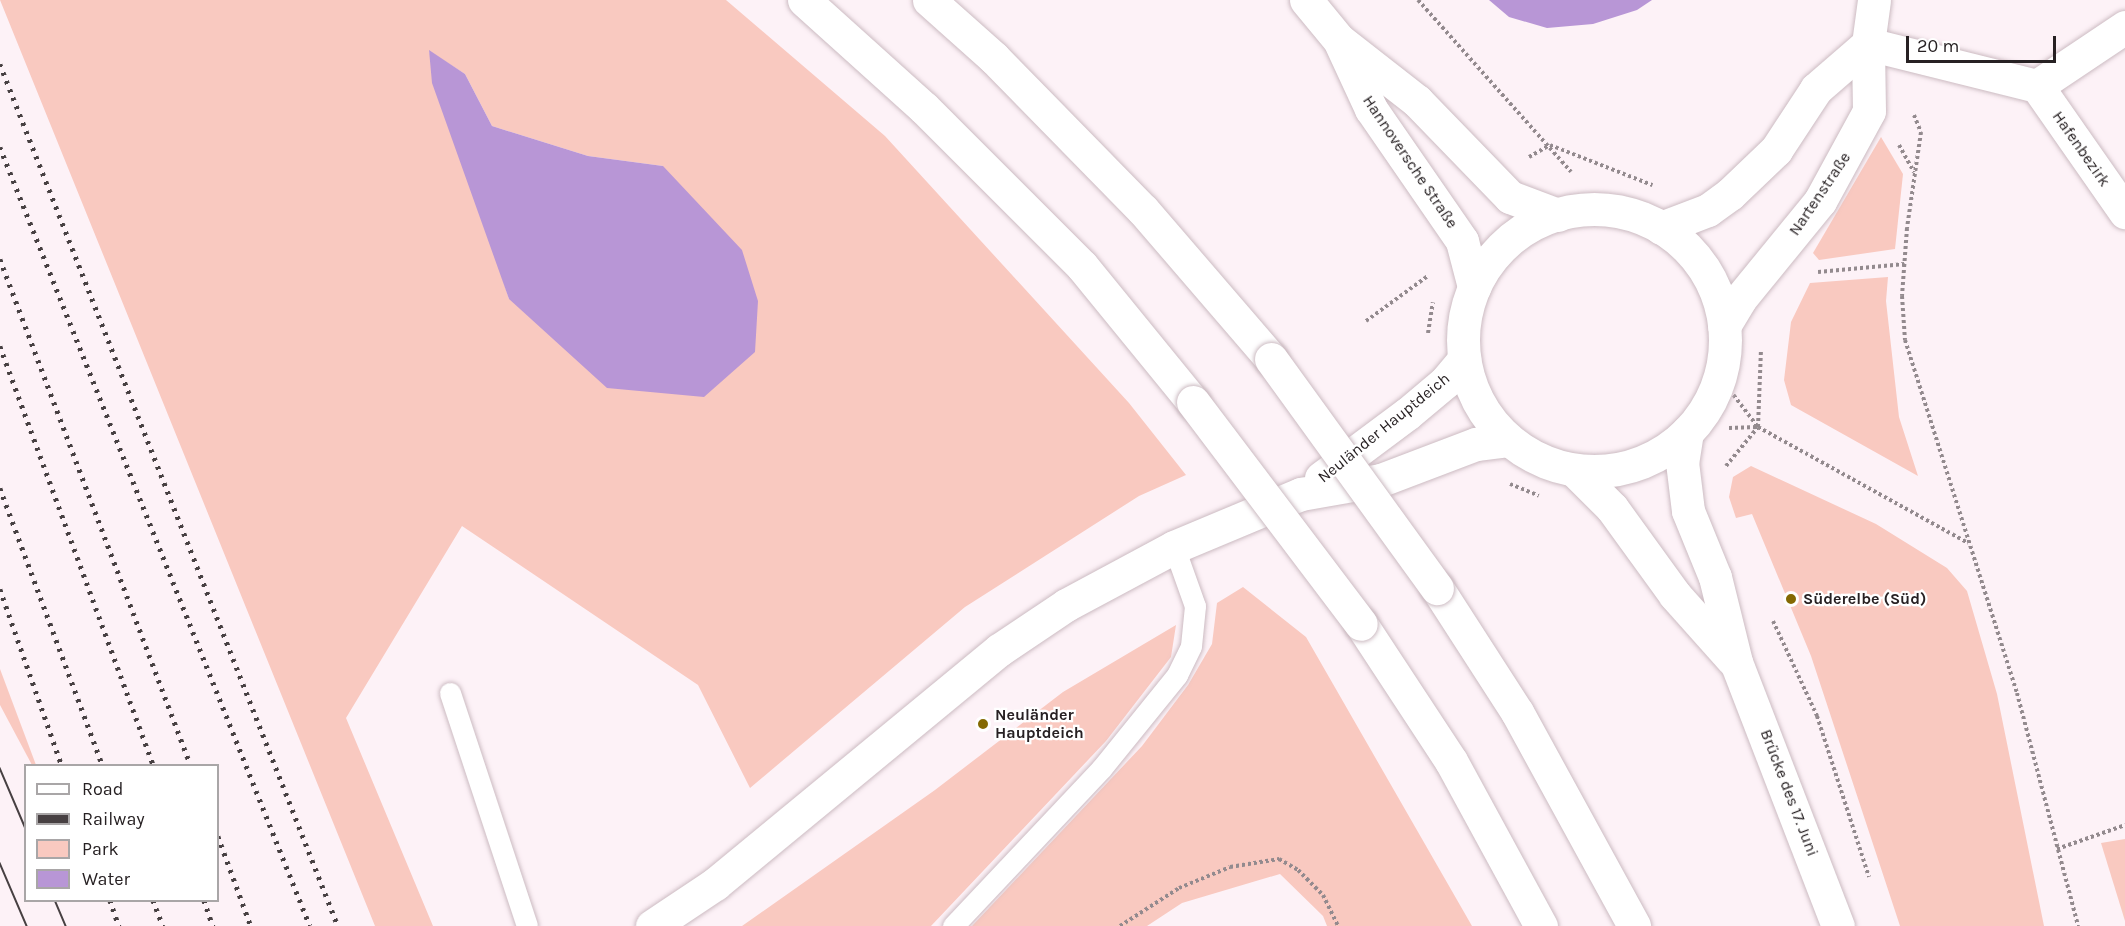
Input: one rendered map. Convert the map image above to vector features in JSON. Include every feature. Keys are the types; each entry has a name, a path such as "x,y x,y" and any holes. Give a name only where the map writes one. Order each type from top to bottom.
{"main road":[{"path":"804,0 924,108 1082,266 1193,402 1361,624 1451,761 1541,926"},
{"path":"929,0 994,58 1143,210 1271,359 1437,588 1517,712 1634,926"},
{"name":"Hannoversche Straße","path":"1305,0 1339,40 1417,101 1510,197 1558,215"},
{"name":"Nartenstraße","path":"1724,326 1740,299 1820,201 1850,152 1869,111 1868,44 1874,0"},
{"path":"1660,228 1708,210 1730,194 1776,150 1816,89 1868,44 2037,86 2125,27"},
{"name":"Hannoversche Straße","path":"1339,40 1371,109 1462,242 1474,287"},
{"name":"Hafenbezirk","path":"2037,86 2125,212"},
{"path":"1610,210 1660,228 1677,239 1704,270 1724,326 1719,376 1702,414 1688,432 1659,453 1613,470 1574,470 1550,464 1508,440 1479,404 1464,359 1464,322 1474,287 1508,242 1523,230 1558,215 1610,210"},
{"name":"Neuländer Hauptdeich","path":"1301,494 1407,414 1445,382 1464,359"},
{"name":"Brücke des 17. Juni","path":"1688,432 1682,462 1683,488 1715,577 1736,662 1838,926"},
{"name":"Neuländer Hauptdeich","path":"652,926 716,884 999,650 1066,606 1174,547 1301,494 1381,480 1476,444 1508,440"},
{"name":"Brücke des 17. Juni","path":"1574,470 1612,508 1675,596 1736,662"}],"lane":[{"path":"953,926 1101,769 1177,675 1191,646 1195,606 1174,547"},
{"path":"450,693 527,926"}],"path":[{"path":"1418,0 1550,145 1659,188"},
{"path":"1915,173 1905,264 1905,340 2017,693 2078,926"},
{"path":"1813,273 1905,264"},
{"path":"1366,321 1411,288"},
{"path":"1426,343 1435,290"},
{"path":"1719,376 1758,427 1969,544"},
{"path":"1720,473 1758,427"},
{"path":"1508,483 1547,500"},
{"path":"1772,618 1817,716 1870,882"},
{"path":"2057,849 2125,825"},
{"path":"1120,926 1179,888 1230,867 1279,859 1298,870 1323,895 1338,926"}],"green space":[{"path":"0,0 726,0 885,136 1129,403 1186,475 1139,496 965,607 750,788 698,685 462,526 346,718 433,926 375,926","holes":["429,51 465,74 492,126 588,156 663,166 509,299"]},
{"path":"1881,137 1903,174 1895,249 1819,260 1813,253"},
{"path":"1888,277 1886,301 1899,417 1918,476 1791,405 1784,380 1791,322 1810,283"},
{"path":"1751,466 1876,524 1947,568 1967,591 1997,694 2044,926 1900,926 1811,656 1752,514 1736,518 1729,497 1733,477"},
{"path":"1243,587 1306,637 1472,926 1327,926 1323,916 1280,874 1182,903 1147,926 972,926 1142,746 1188,685 1212,644 1217,603"},
{"path":"1176,625 1171,657 1106,741 931,926 742,926 935,790 1063,692"},
{"path":"0,669 36,764 31,764 0,705"},
{"path":"2125,839 2125,921 2101,843"}],"water":[{"path":"1489,0 1652,0 1637,10 1593,24 1547,28 1509,17"},
{"path":"429,50 465,74 492,126 588,156 663,166 742,250 758,301 755,352 704,397 607,388 509,299 432,83"}],"tram line":[{"path":"0,768 24,824"},
{"path":"0,863 27,926"},
{"path":"56,902 66,926"}],"railway":[{"path":"0,64 338,926"},
{"path":"0,147 310,926"},
{"path":"0,259 190,764"},
{"path":"0,346 153,764"},
{"path":"0,488 102,764"},
{"path":"0,589 61,764"},
{"path":"219,839 251,926"},
{"path":"111,902 119,926"},
{"path":"154,902 163,926"},
{"path":"205,902 213,926"}],"place":[{"name":"Süderelbe (Süd)","path":"1791,599"},
{"name":"Neuländer Hauptdeich","path":"983,724"}]}
